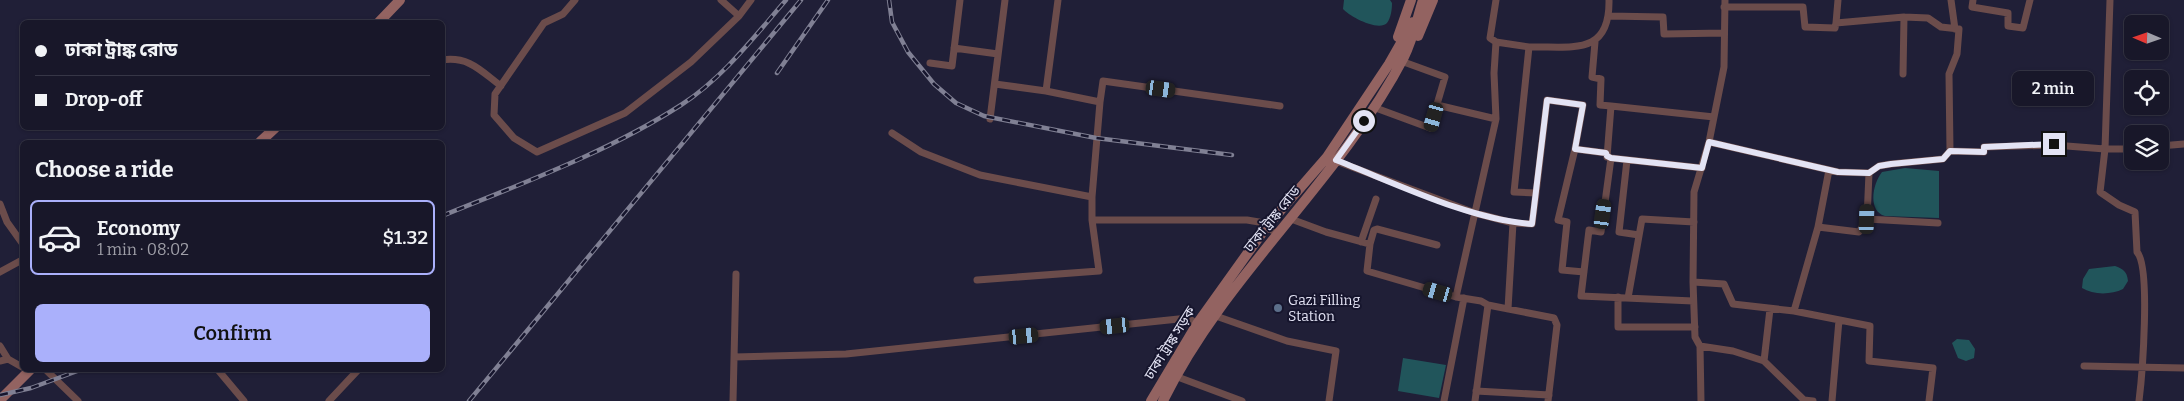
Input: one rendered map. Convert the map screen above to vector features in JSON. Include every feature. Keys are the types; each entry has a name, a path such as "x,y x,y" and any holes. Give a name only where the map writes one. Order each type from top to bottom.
{"main road":[{"path":"381,20 400,0"},
{"path":"1388,64 1412,0"},
{"name":"ঢাকা ট্রাঙ্ক রোড","path":"1403,59 1423,0"},
{"name":"ঢাকা ট্রাঙ্ক রোড","path":"1163,401 1201,326 1213,315 1336,160 1373,107 1403,59 1421,29 1433,0"},
{"name":"ঢাকা ট্রাঙ্ক রোড","path":"1214,301 1267,226 1327,157 1388,64 1419,12"},
{"path":"262,140 273,130"},
{"name":"ঢাকা ট্রাঙ্ক সড়ক","path":"1151,401 1201,326 1214,301"},
{"path":"0,400 25,372"}],"street":[{"path":"575,0 563,14 544,23 495,94 494,115 514,138 538,152 625,113 691,62 739,16 751,0"},
{"path":"722,0 739,16"},
{"path":"930,63 952,66 960,0"},
{"path":"990,119 1005,0"},
{"path":"1046,91 1058,0"},
{"path":"1496,0 1490,38 1496,42 1528,47 1580,46 1595,42 1604,32 1610,16 1609,0"},
{"path":"1702,401 1700,346 1695,337 1693,301 1694,192 1709,142 1724,67 1725,3 1803,7 1805,26 1835,28 1838,0"},
{"path":"1951,0 1955,29"},
{"path":"1972,0 1972,7 2008,12 2008,26 2023,28 2030,0"},
{"path":"2110,0 2105,149 2100,192 2119,205 2135,212 2137,252 2141,257 2145,289 2143,369 2139,401"},
{"path":"1610,16 1663,17 1664,34 1724,33"},
{"path":"1709,142 1829,170 1869,173 1879,166 1943,159 1950,151 1949,74 1957,54 1959,30 1941,27 1928,18 1904,17 1836,23"},
{"path":"1903,74 1904,17"},
{"path":"1444,401 1475,214 1496,118 1494,73 1496,42"},
{"path":"1595,42 1592,77 1601,79 1600,105 1714,117"},
{"path":"1528,47 1514,192 1536,193"},
{"path":"954,48 998,54"},
{"path":"445,60 457,58 471,63 501,86"},
{"path":"1373,107 1430,128 1445,77 1403,59"},
{"path":"976,280 1099,271 1092,220 1092,197 1103,81 1280,106"},
{"path":"995,84 1046,91 1100,102"},
{"path":"1336,160 1475,214 1513,223 1532,224 1547,100 1583,105 1575,149 1558,220 1567,222 1562,270 1584,272"},
{"path":"1437,105 1496,118"},
{"path":"1612,106 1601,232 1589,230 1581,296 1693,301"},
{"path":"892,134 921,152 980,176 1092,197"},
{"path":"1950,151 1984,152 1984,147 2054,144 2105,149 2124,148"},
{"path":"2169,145 2184,144"},
{"path":"1575,149 1627,160 1702,168"},
{"path":"1627,160 1619,232 1639,235"},
{"path":"1794,311 1818,227 1829,170"},
{"path":"1818,227 1859,232 1867,219 1869,173"},
{"path":"1361,242 1376,199"},
{"path":"0,204 7,222 20,240"},
{"path":"1092,220 1227,219 1253,221 1267,226 1278,234"},
{"path":"1291,219 1326,232 1370,244"},
{"path":"1628,298 1642,219 1694,222"},
{"path":"1867,219 1938,223"},
{"path":"1508,309 1513,223"},
{"path":"1437,246 1377,229 1374,230 1370,244 1367,272 1481,301 1488,306 1554,318 1556,325 1548,398 1476,391"},
{"path":"0,272 20,261"},
{"path":"733,401 736,274"},
{"path":"1693,282 1724,284 1732,304 1794,311 1870,326 1869,361 1933,368 1929,401"},
{"path":"1618,298 1618,327 1695,327"},
{"path":"1475,401 1488,306"},
{"path":"1764,361 1770,309"},
{"path":"1213,315 1287,340 1336,352 1329,401"},
{"path":"734,357 846,354 1188,318 1201,326"},
{"path":"1832,401 1839,320"},
{"path":"0,346 8,359 20,366"},
{"path":"1700,346 1733,351 1764,361 1804,400 1812,401"},
{"path":"0,361 8,359"},
{"path":"2084,366 2143,369 2184,368"},
{"path":"48,372 78,401"},
{"path":"220,372 244,401"},
{"path":"329,401 356,372"},
{"path":"1176,376 1242,401"}],"shaded area":[{"path":"1344,0 1390,0 1392,5 1389,19 1387,23 1377,26 1364,22 1343,9"},
{"path":"1905,168 1939,171 1939,218 1885,216 1876,209 1873,196 1874,189 1882,172"},
{"path":"2115,266 2122,269 2127,275 2128,281 2123,289 2102,293 2091,292 2082,288 2083,279 2089,269"},
{"path":"1957,339 1969,340 1975,349 1974,358 1966,361 1958,358 1952,343"},
{"path":"1403,358 1446,365 1439,398 1398,391"}],"railway":[{"path":"445,215 595,152 624,138 681,105 724,70 786,0"},
{"path":"469,401 801,0"},
{"path":"777,73 828,0"},
{"path":"889,0 892,22 908,52 934,84 956,103 984,116 1096,138 1232,155"},
{"path":"0,395 31,388 75,372"}],"place":[{"name":"Gazi Filling Station","path":"1278,308"}],"route":[{"path":"1364,121 1336,160 1475,214 1513,223 1532,224 1547,100 1583,105 1575,149 1606,153 1611,158 1702,168 1709,142 1838,172 1869,173 1879,166 1943,159 1950,151 1984,152 1984,147 2054,144"}]}
